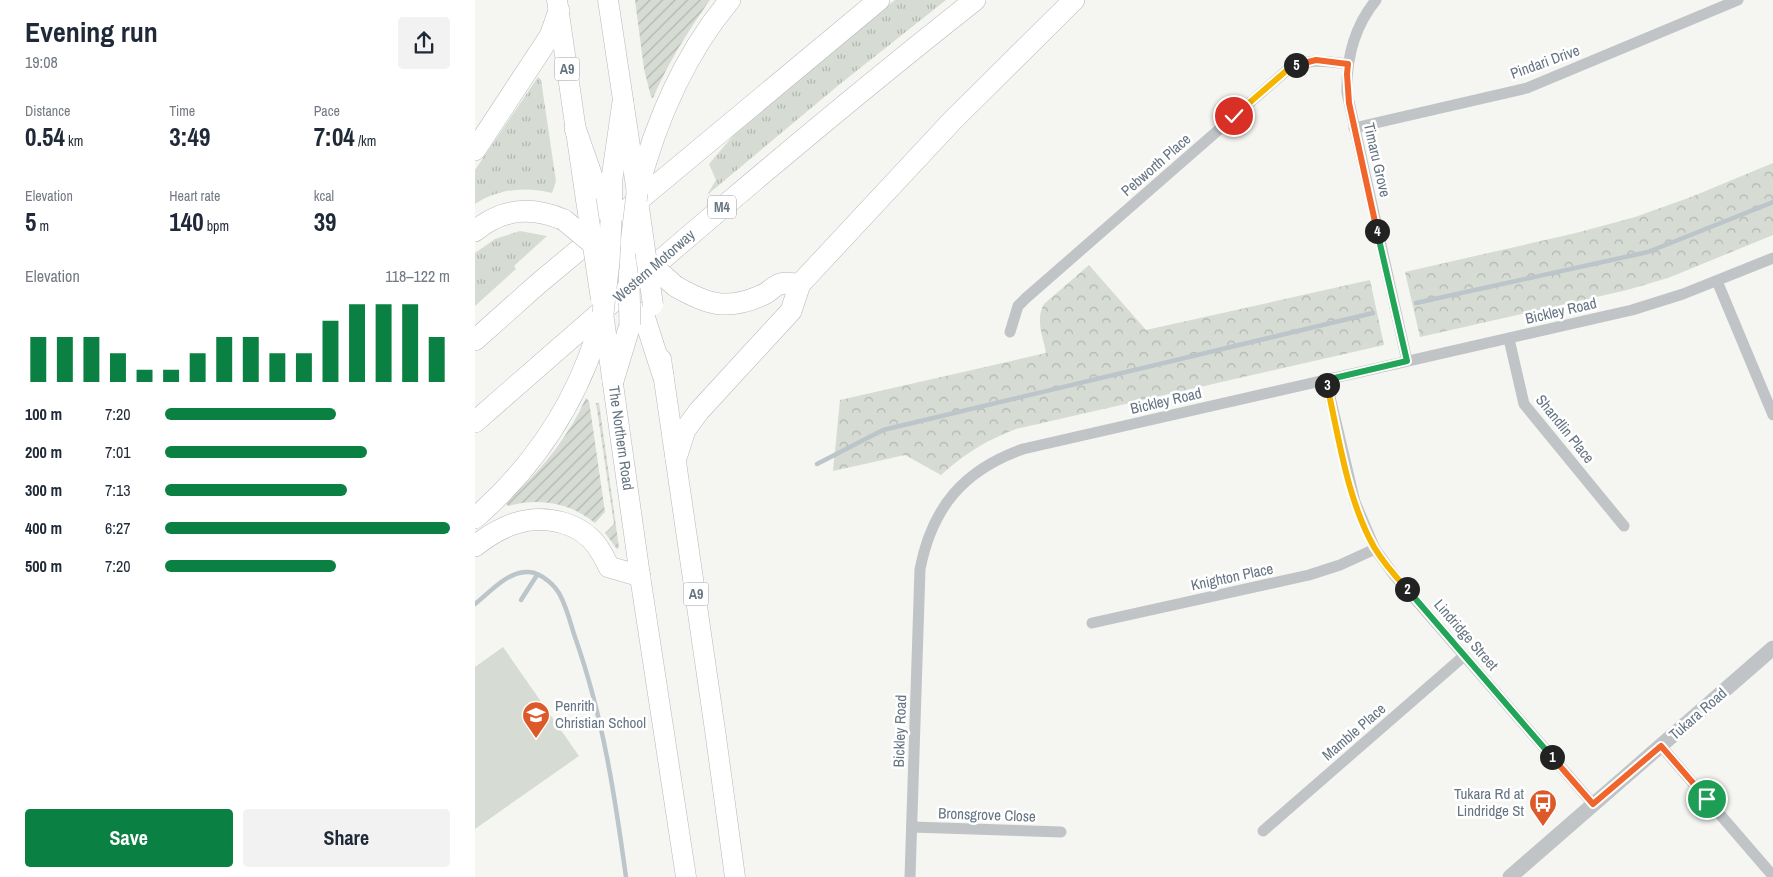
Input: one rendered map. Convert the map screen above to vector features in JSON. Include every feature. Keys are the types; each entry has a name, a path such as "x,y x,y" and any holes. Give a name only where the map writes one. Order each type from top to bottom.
{"highway":[{"path":"608,0 647,261 642,314 613,381"},
{"path":"629,286 631,244 637,193 662,114 687,63 717,16 730,0"},
{"path":"475,340 547,277 879,0"},
{"name":"Western Motorway","path":"475,422 688,235 850,100 975,0"},
{"name":"A9","path":"676,458 685,430 699,411 791,311 800,284 952,121 1074,0"},
{"name":"A9","path":"558,5 575,128"},
{"name":"A9","path":"475,150 549,36 558,5"},
{"path":"598,190 623,102"},
{"path":"575,128 611,220 647,261 675,286 712,304 725,305 739,304 761,296 780,284 800,284"},
{"name":"The Northern Road","path":"598,190 593,244 685,877"},
{"path":"475,231 490,221 510,212 538,211 564,220 593,244 629,286 642,314 663,375"},
{"path":"475,518 503,492 540,449 569,402 587,362 603,313 609,262 611,220"},
{"name":"A9","path":"663,375 735,877"},
{"path":"475,546 500,529 516,522 534,519 551,520 574,527 592,539 609,566 640,576"}],"street":[{"name":"Timaru Grove","path":"1376,0 1361,22 1352,46 1348,64 1347,93 1407,361"},
{"name":"Pindari Drive","path":"1354,128 1527,88 1738,0"},
{"name":"Pebworth Place","path":"1010,332 1018,306 1026,298 1286,71 1297,65 1316,60 1348,64"},
{"name":"Bickley Road","path":"910,877 920,569 930,532 938,516 955,491 978,470 1023,449 1632,310 1683,294 1773,258"},
{"path":"1717,281 1773,414"},
{"name":"Shandlin Place","path":"1509,338 1523,404 1625,526"},
{"name":"Lindridge Street","path":"1326,380 1355,502 1375,549 1394,575 1593,804"},
{"name":"Knighton Place","path":"1092,623 1309,575 1340,565 1375,549"},
{"name":"Tukara Road","path":"1509,877 1773,648"},
{"name":"Mamble Place","path":"1263,831 1464,656"},
{"path":"1661,746 1773,876"},
{"name":"Bronsgrove Close","path":"912,827 1061,832"}],"green space":[{"path":"635,0 710,0 665,72 653,98 651,97 644,69"},
{"path":"895,0 946,0 840,84 707,195 716,180 709,164 732,137 736,129"},
{"path":"538,77 541,80 556,181 552,193 522,189 512,190 493,195 475,204 475,170"},
{"path":"1773,163 1773,235 1668,278 1627,290 1420,337 1405,272 1576,233 1635,217 1691,197"},
{"path":"520,231 547,236 514,266 516,269 475,306 475,253 495,239"},
{"path":"1089,265 1146,330 1370,280 1384,345 1016,429 976,448 941,475 905,455 833,471 840,400 1046,353 1040,322 1041,310 1044,304"},
{"path":"586,398 589,401 605,512 595,523 586,516 565,506 531,502 508,506 505,502 530,479 561,441"},
{"path":"596,403 599,403 619,548 617,549 605,533 614,524"},
{"path":"503,647 579,756 475,829 475,667"}],"waterway":[{"path":"1416,303 1648,252 1773,202"},
{"path":"817,464 883,430 1373,313"},
{"path":"475,604 507,578 522,572 539,575 548,581 559,593 568,613 594,698 607,757 626,877"},
{"path":"521,600 537,575"}],"place":[{"name":"Penrith Christian School","path":"536,739"},
{"name":"Tukara Rd at Lindridge St","path":"1543,827"}],"route":[{"path":"1234,116 1286,71 1297,65 1316,60 1348,64 1349,103 1407,361 1326,380 1355,502 1375,549 1394,575 1593,804 1661,746 1707,799"}]}
